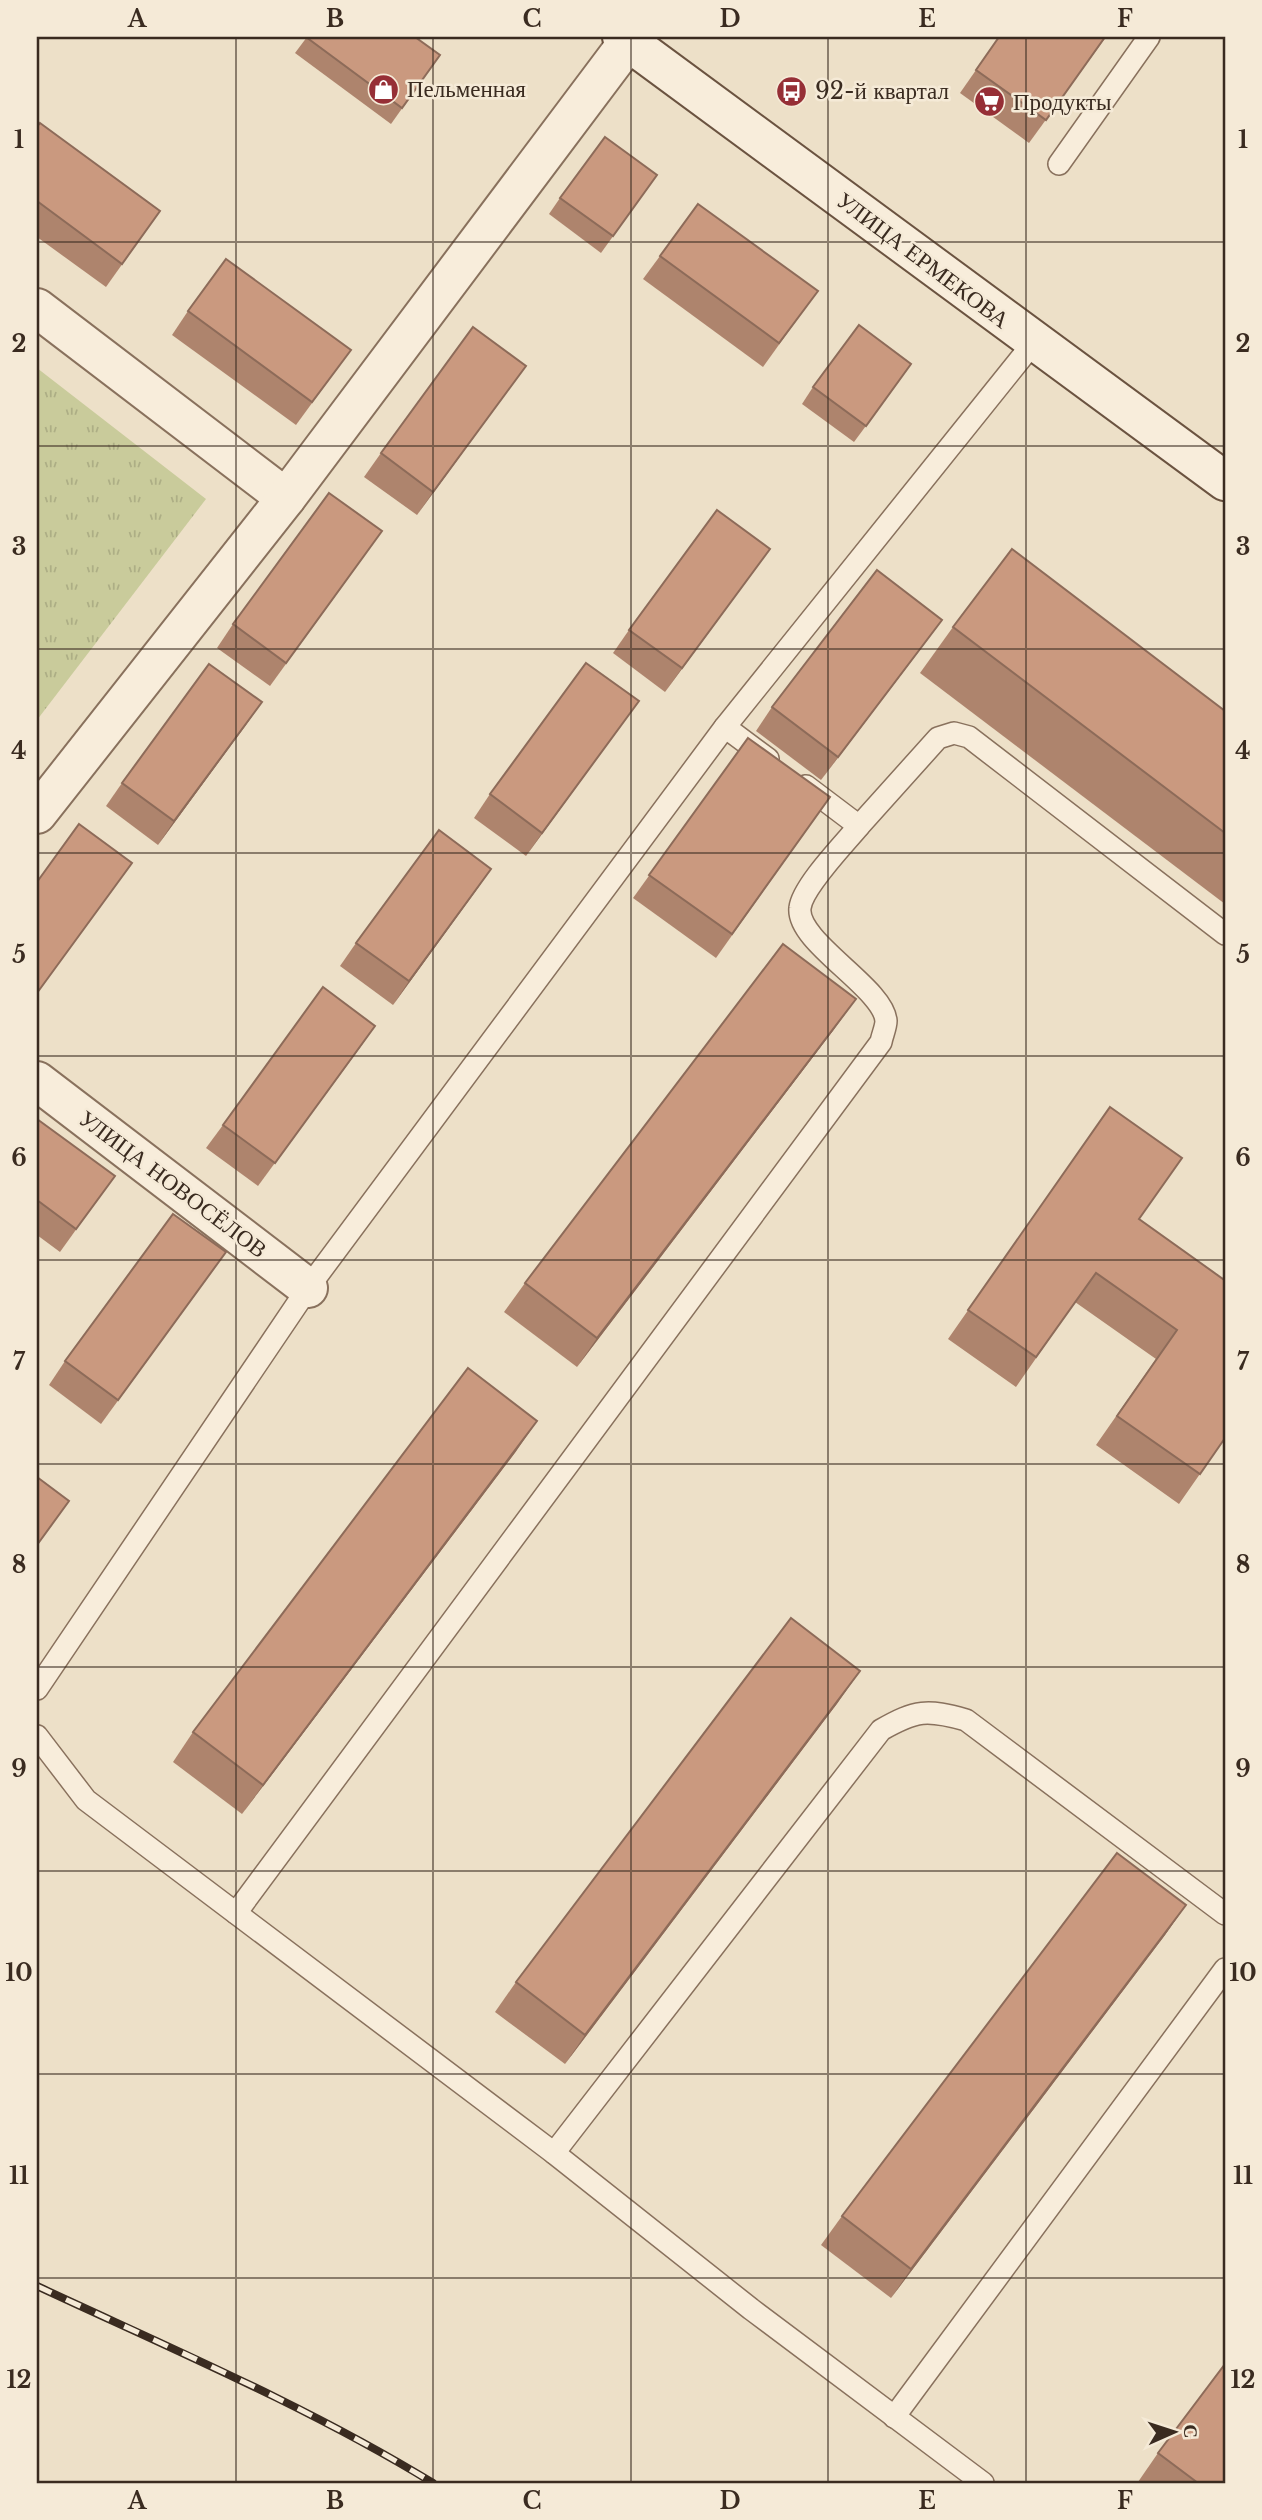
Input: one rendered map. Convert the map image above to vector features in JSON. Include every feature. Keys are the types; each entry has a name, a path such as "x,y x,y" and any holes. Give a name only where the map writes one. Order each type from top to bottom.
{"street":[{"name":"УЛИЦА ЕРМЕКОВА","path":"625,39 1225,481"},
{"path":"37,814 286,498 625,39"},
{"path":"37,308 286,498"},
{"name":"УЛИЦА НОВОСЁЛОВ","path":"37,1081 308,1288"}],"lane":[{"path":"1059,164 1149,37"},
{"path":"37,1689 308,1288 725,727 1034,342"},
{"path":"725,727 859,826"},
{"path":"236,1913 881,1042 886,1021 880,1004 806,930 799,909 806,890 938,738 954,733 970,737 1225,934"},
{"path":"554,2153 881,1730 908,1715 938,1712 966,1720 1225,1914"},
{"path":"37,1736 86,1800 554,2153 703,2271 984,2483"},
{"path":"894,2417 1225,1969"}],"green space":[{"path":"37,368 206,499 37,720"}],"building":[{"path":"306,37 415,37 440,55 402,108"},
{"path":"999,37 1105,37 1046,120 976,70"},
{"path":"40,123 160,211 122,264 37,201 37,127"},
{"path":"605,137 657,175 613,236 560,198"},
{"path":"698,204 818,291 779,343 660,256"},
{"path":"226,259 351,350 312,402 188,311"},
{"path":"859,325 911,364 866,426 813,387"},
{"path":"473,327 526,366 433,492 381,453"},
{"path":"329,493 382,531 286,663 233,624"},
{"path":"717,510 770,549 682,668 629,630"},
{"path":"1012,549 1225,711 1225,833 953,627"},
{"path":"877,570 942,620 838,757 772,707"},
{"path":"586,663 639,701 542,833 490,794"},
{"path":"209,664 262,702 174,821 122,783"},
{"path":"748,738 830,797 732,934 649,875"},
{"path":"79,824 132,863 37,993 37,882"},
{"path":"439,830 491,869 409,981 356,943"},
{"path":"783,944 856,999 597,1338 525,1283"},
{"path":"323,987 375,1026 275,1163 223,1125"},
{"path":"1110,1107 1182,1158 1139,1219 1223,1279 1225,1276 1225,1438 1200,1474 1117,1416 1177,1330 1096,1273 1036,1357 968,1310"},
{"path":"37,1119 115,1176 76,1229 37,1200"},
{"path":"173,1214 226,1252 118,1400 65,1361"},
{"path":"468,1368 537,1421 263,1785 193,1732"},
{"path":"37,1477 69,1501 37,1545"},
{"path":"791,1618 860,1671 585,2035 516,1982"},
{"path":"1117,1853 1186,1905 911,2269 842,2216"},
{"path":"1225,2364 1225,2483 1198,2483 1158,2453"}],"railway":[{"path":"37,2286 287,2403 337,2428 433,2483"}],"place":[{"name":"Пельменная","path":"384,89"},
{"name":"92-й квартал","path":"792,91"},
{"name":"Продукты","path":"990,102"}]}
